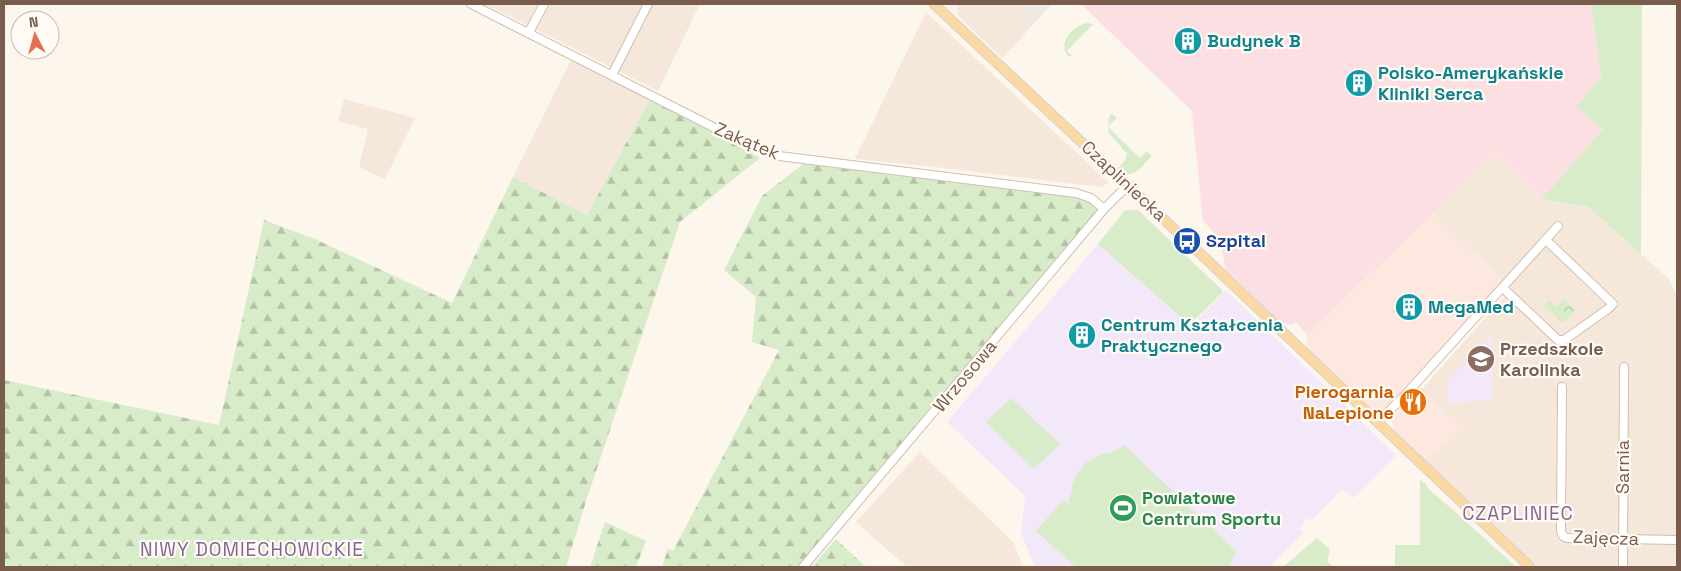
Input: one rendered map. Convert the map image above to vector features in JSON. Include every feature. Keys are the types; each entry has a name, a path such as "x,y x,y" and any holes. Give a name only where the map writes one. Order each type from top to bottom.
{"main road":[{"name":"Czapliniecka","path":"934,4 1129,186 1530,567"}],"street":[{"name":"Zakątek","path":"471,4 483,6 529,32 734,137 779,156 1076,193 1091,198 1104,209"},
{"path":"529,32 544,4"},
{"path":"612,75 648,4"},
{"name":"Wrzosowa","path":"804,567 1104,209 1129,186"},
{"path":"1378,422 1406,394 1558,226"},
{"path":"1503,288 1558,340 1564,340 1613,304 1546,240"},
{"name":"Sarnia","path":"1623,567 1624,367"},
{"name":"Zajęcza","path":"1562,387 1561,531 1563,536 1567,538 1623,540 1677,540"}],"shaded area":[{"path":"485,4 700,4 658,91"},
{"path":"957,4 1025,4 1025,34 1002,58 958,16"},
{"path":"1025,4 1052,4 1025,33"},
{"path":"1085,4 1591,4 1601,77 1577,107 1603,129 1542,199 1501,158 1486,158 1433,214 1313,329 1308,336 1296,322 1291,325 1281,323 1226,270 1220,239 1203,221 1192,111 1083,6"},
{"path":"926,12 1109,183 1100,187 855,159"},
{"path":"571,60 650,99 587,215 513,177"},
{"path":"344,99 415,118 385,179 359,167 368,129 338,121"},
{"path":"1486,158 1501,158 1542,199 1588,207 1669,279 1677,296 1677,567 1536,567 1424,460 1464,429 1421,390 1512,288 1433,214"},
{"path":"1433,214 1506,282 1446,348 1383,409 1373,410 1314,356 1306,343 1308,336 1313,329"},
{"path":"1098,244 1190,327 1226,290 1396,455 1353,498 1342,489 1311,521 1307,518 1299,529 1303,533 1269,567 1035,567 1021,533 1025,496 947,422"},
{"name":"Przedszkole Karolinka","path":"1491,336 1492,400 1448,403 1448,381"},
{"path":"1421,390 1464,429 1424,460 1394,430 1391,419"},
{"path":"920,452 1014,543 1023,567 907,567 856,522"}],"green space":[{"path":"1591,4 1642,4 1641,254 1588,207 1542,199 1603,129 1576,107 1601,77"},
{"path":"1087,23 1093,24 1067,51 1072,56 1068,56 1064,46 1065,40 1077,27"},
{"path":"650,99 760,158 680,222 587,498 566,567 4,567 4,380 219,425 264,220 315,239 452,303 513,177 587,215"},
{"path":"1111,113 1117,118 1109,125 1109,128 1140,158 1147,151 1151,155 1140,169 1132,174 1123,172 1118,168 1125,160 1127,154 1109,133 1108,123"},
{"path":"803,164 1074,196 1089,201 1099,211 798,567 662,567 668,549 673,551 779,350 752,342 756,297 724,270 762,196"},
{"path":"1125,210 1138,210 1222,290 1222,293 1189,325 1098,244"},
{"path":"1564,299 1576,310 1563,323 1544,305 1549,300 1557,307"},
{"path":"1011,398 1060,444 1034,469 986,422"},
{"name":"Powiatowe Centrum Sportu","path":"1124,445 1237,552 1232,558 1229,567 1076,567 1036,531 1063,500 1068,504 1074,480 1086,463 1102,454 1114,452"},
{"path":"1420,480 1516,567 1395,567 1395,545 1420,545"},
{"path":"605,522 646,541 636,567 590,567"},
{"path":"1317,538 1330,550 1327,561 1334,567 1283,567"},
{"path":"836,539 866,567 812,567"}],"place":[{"name":"Budynek B","path":"1188,41"},
{"name":"Polsko-Amerykańskie Kliniki Serca","path":"1359,83"},
{"name":"Szpital","path":"1187,241"},
{"name":"MegaMed","path":"1409,307"},
{"name":"Centrum Kształcenia Praktycznego","path":"1082,335"},
{"name":"Przedszkole Karolinka","path":"1481,359"},
{"name":"Pierogarnia NaLepione","path":"1413,402"},
{"name":"Powiatowe Centrum Sportu","path":"1123,508"}],"district":[{"name":"CZAPLINIEC","path":"1518,513"},
{"name":"NIWY DOMIECHOWICKIE","path":"252,549"}]}
